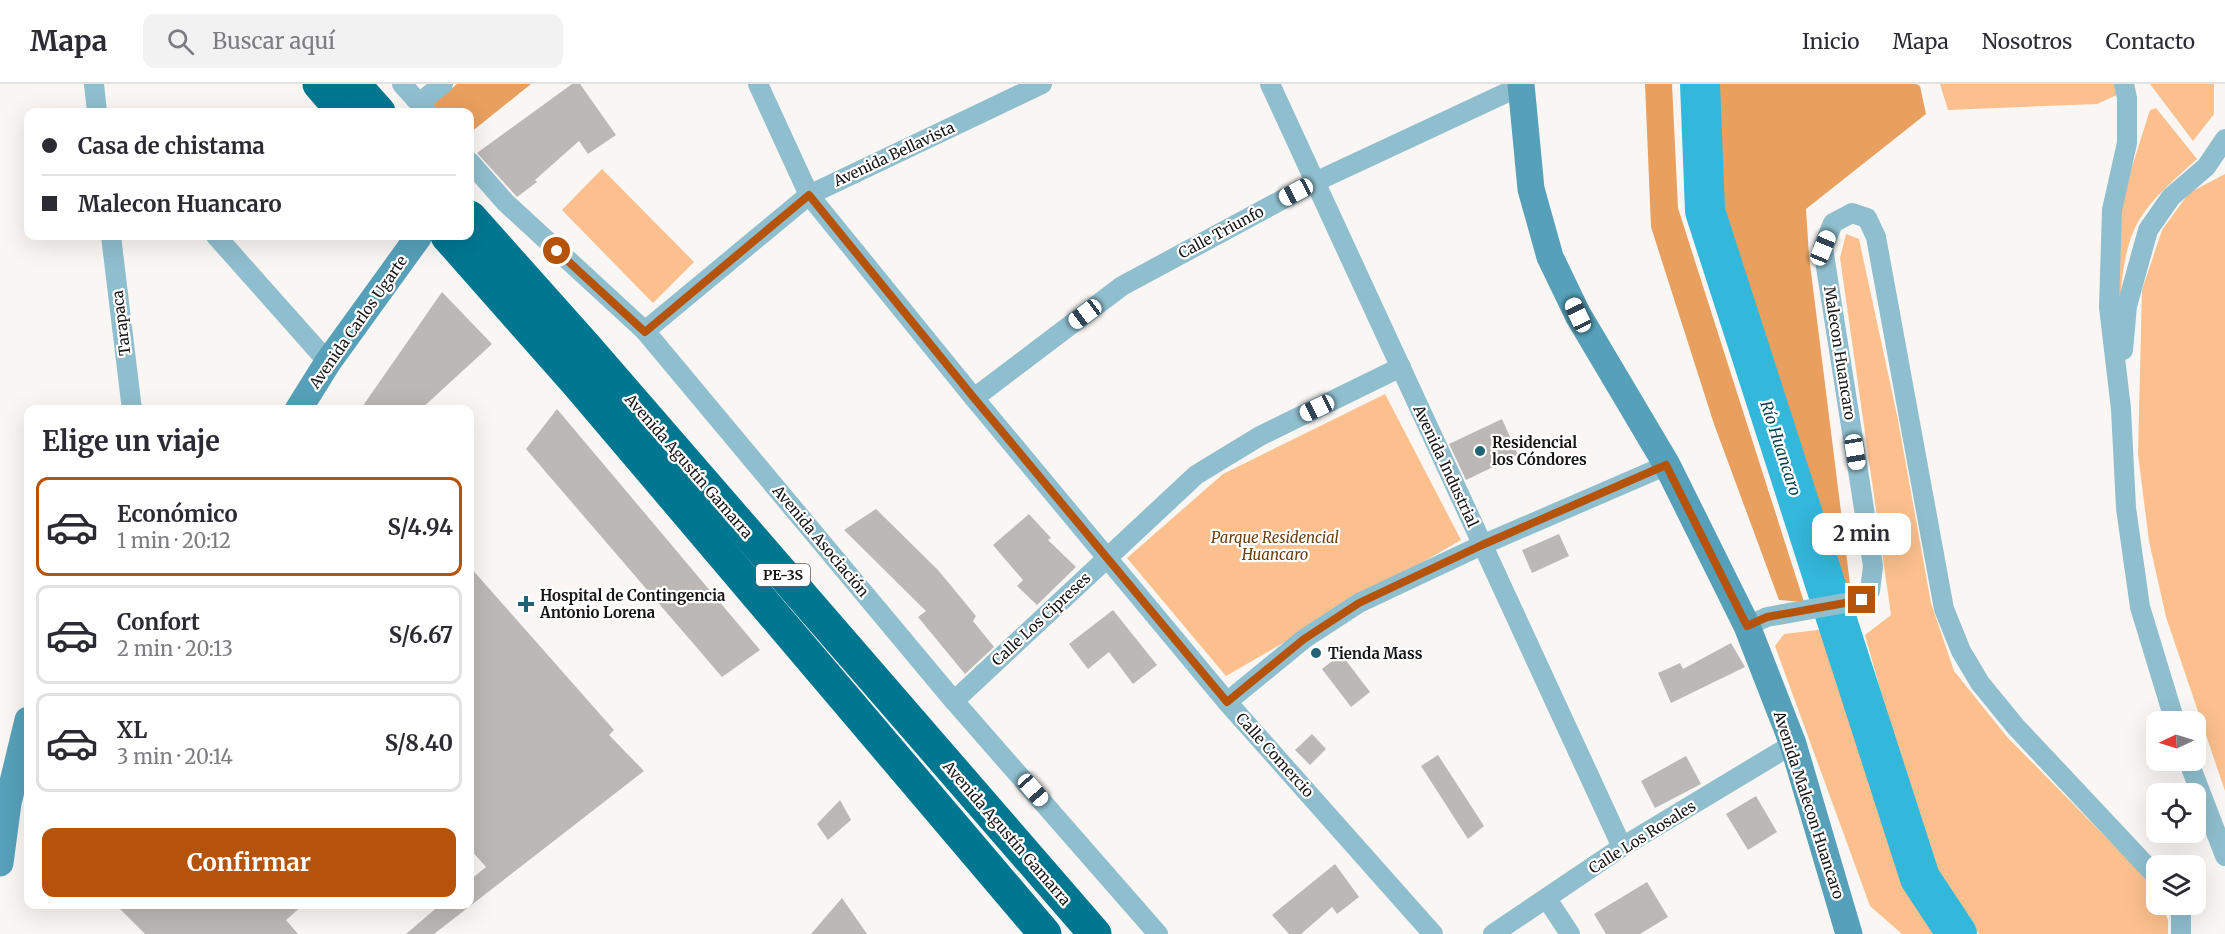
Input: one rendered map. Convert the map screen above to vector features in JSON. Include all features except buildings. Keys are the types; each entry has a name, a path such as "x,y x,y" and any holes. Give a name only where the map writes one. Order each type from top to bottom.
{"highway":[{"path":"319,84 340,108"},
{"path":"354,84 375,108"},
{"name":"Avenida Agustín Gamarra","path":"474,221 586,347 1095,934"},
{"name":"Avenida Agustín Gamarra","path":"451,240 577,383 1045,934"}],"street":[{"path":"94,84 98,108"},
{"path":"402,84 423,108 443,84"},
{"name":"Calle Comercio","path":"758,84 809,195 974,398 1227,702 1433,934"},
{"name":"Avenida Bellavista","path":"645,332 809,195 1042,84"},
{"name":"Avenida Industrial","path":"1270,84 1622,847"},
{"path":"2124,84 2127,98 2127,143 2112,210 2109,307 2121,409 2126,508 2140,607 2172,711"},
{"name":"Calle Triunfo","path":"974,398 1122,286 1315,182 1521,85"},
{"name":"Avenida Malecon Huancaro","path":"1521,85 1531,189 1550,257 1578,315 1757,622 1849,934"},
{"path":"2121,409 2127,306 2142,244 2160,210 2206,166 2225,139"},
{"name":"Avenida Asociación","path":"474,167 505,202 645,332 954,700 1158,934"},
{"name":"Malecon Huancaro","path":"1757,622 1862,600 1870,591 1873,566 1823,248 1833,223 1852,213 1867,218 1876,237 1944,609 1961,651 1980,683 2016,727 2146,865"},
{"name":"Tarapaca","path":"112,240 131,405"},
{"path":"220,240 328,362"},
{"name":"Avenida Carlos Ugarte","path":"301,405 328,362 416,240"},
{"name":"Calle Los Cipreses","path":"954,700 1196,475 1260,436 1401,367"},
{"path":"1227,702 1304,639 1359,603 1482,545 1666,465"},
{"path":"0,863 8,803 24,737"},
{"name":"Calle Los Rosales","path":"1493,934 1622,847 1793,744"},
{"path":"2191,771 2225,856"},
{"path":"1547,899 1570,934"},
{"path":"2181,915 2181,934"}],"green space":[{"path":"1940,84 2115,84 2119,94 2097,104 1948,110"},
{"path":"2150,84 2214,84 2214,114 2193,141"},
{"path":"2156,108 2197,159 2151,203 2133,233 2122,276 2118,335 2118,211 2150,110"},
{"path":"602,169 694,262 653,303 562,210"},
{"path":"2225,174 2225,791 2206,735 2206,711 2198,711 2166,617 2149,541 2138,454 2142,290 2162,230 2189,193"},
{"path":"1846,234 1859,239 1897,415 1931,603 1954,671 2008,738 2146,878 2146,915 2166,915 2168,934 1979,934 1932,874 1865,635 1891,615 1840,258"},
{"name":"Parque Residencial Huancaro","path":"1385,394 1461,540 1226,676 1127,558 1223,474"},
{"path":"1826,629 1914,897 1945,934 1902,934 1870,906 1775,646 1784,634"}],"shaded area":[{"path":"457,84 531,84 474,130 474,108 430,107"},
{"path":"1645,84 1672,84 1678,208 1804,602 1779,600 1714,424 1651,227"},
{"path":"1718,84 1916,84 1920,86 1926,114 1806,209 1809,256 1852,600 1841,603 1724,224 1717,167"}],"waterway":[{"name":"Río Huancaro","path":"1700,84 1705,211 1920,878 1957,934"}],"place":[{"name":"Residencial los Cóndores","path":"1480,451"},
{"name":"Hospital de Contingencia Antonio Lorena","path":"526,604"},
{"name":"Tienda Mass","path":"1316,653"}],"route":[{"path":"557,251 645,332 809,195 974,398 1227,702 1304,639 1359,603 1482,545 1666,465 1747,626 1767,617 1862,600"}]}
